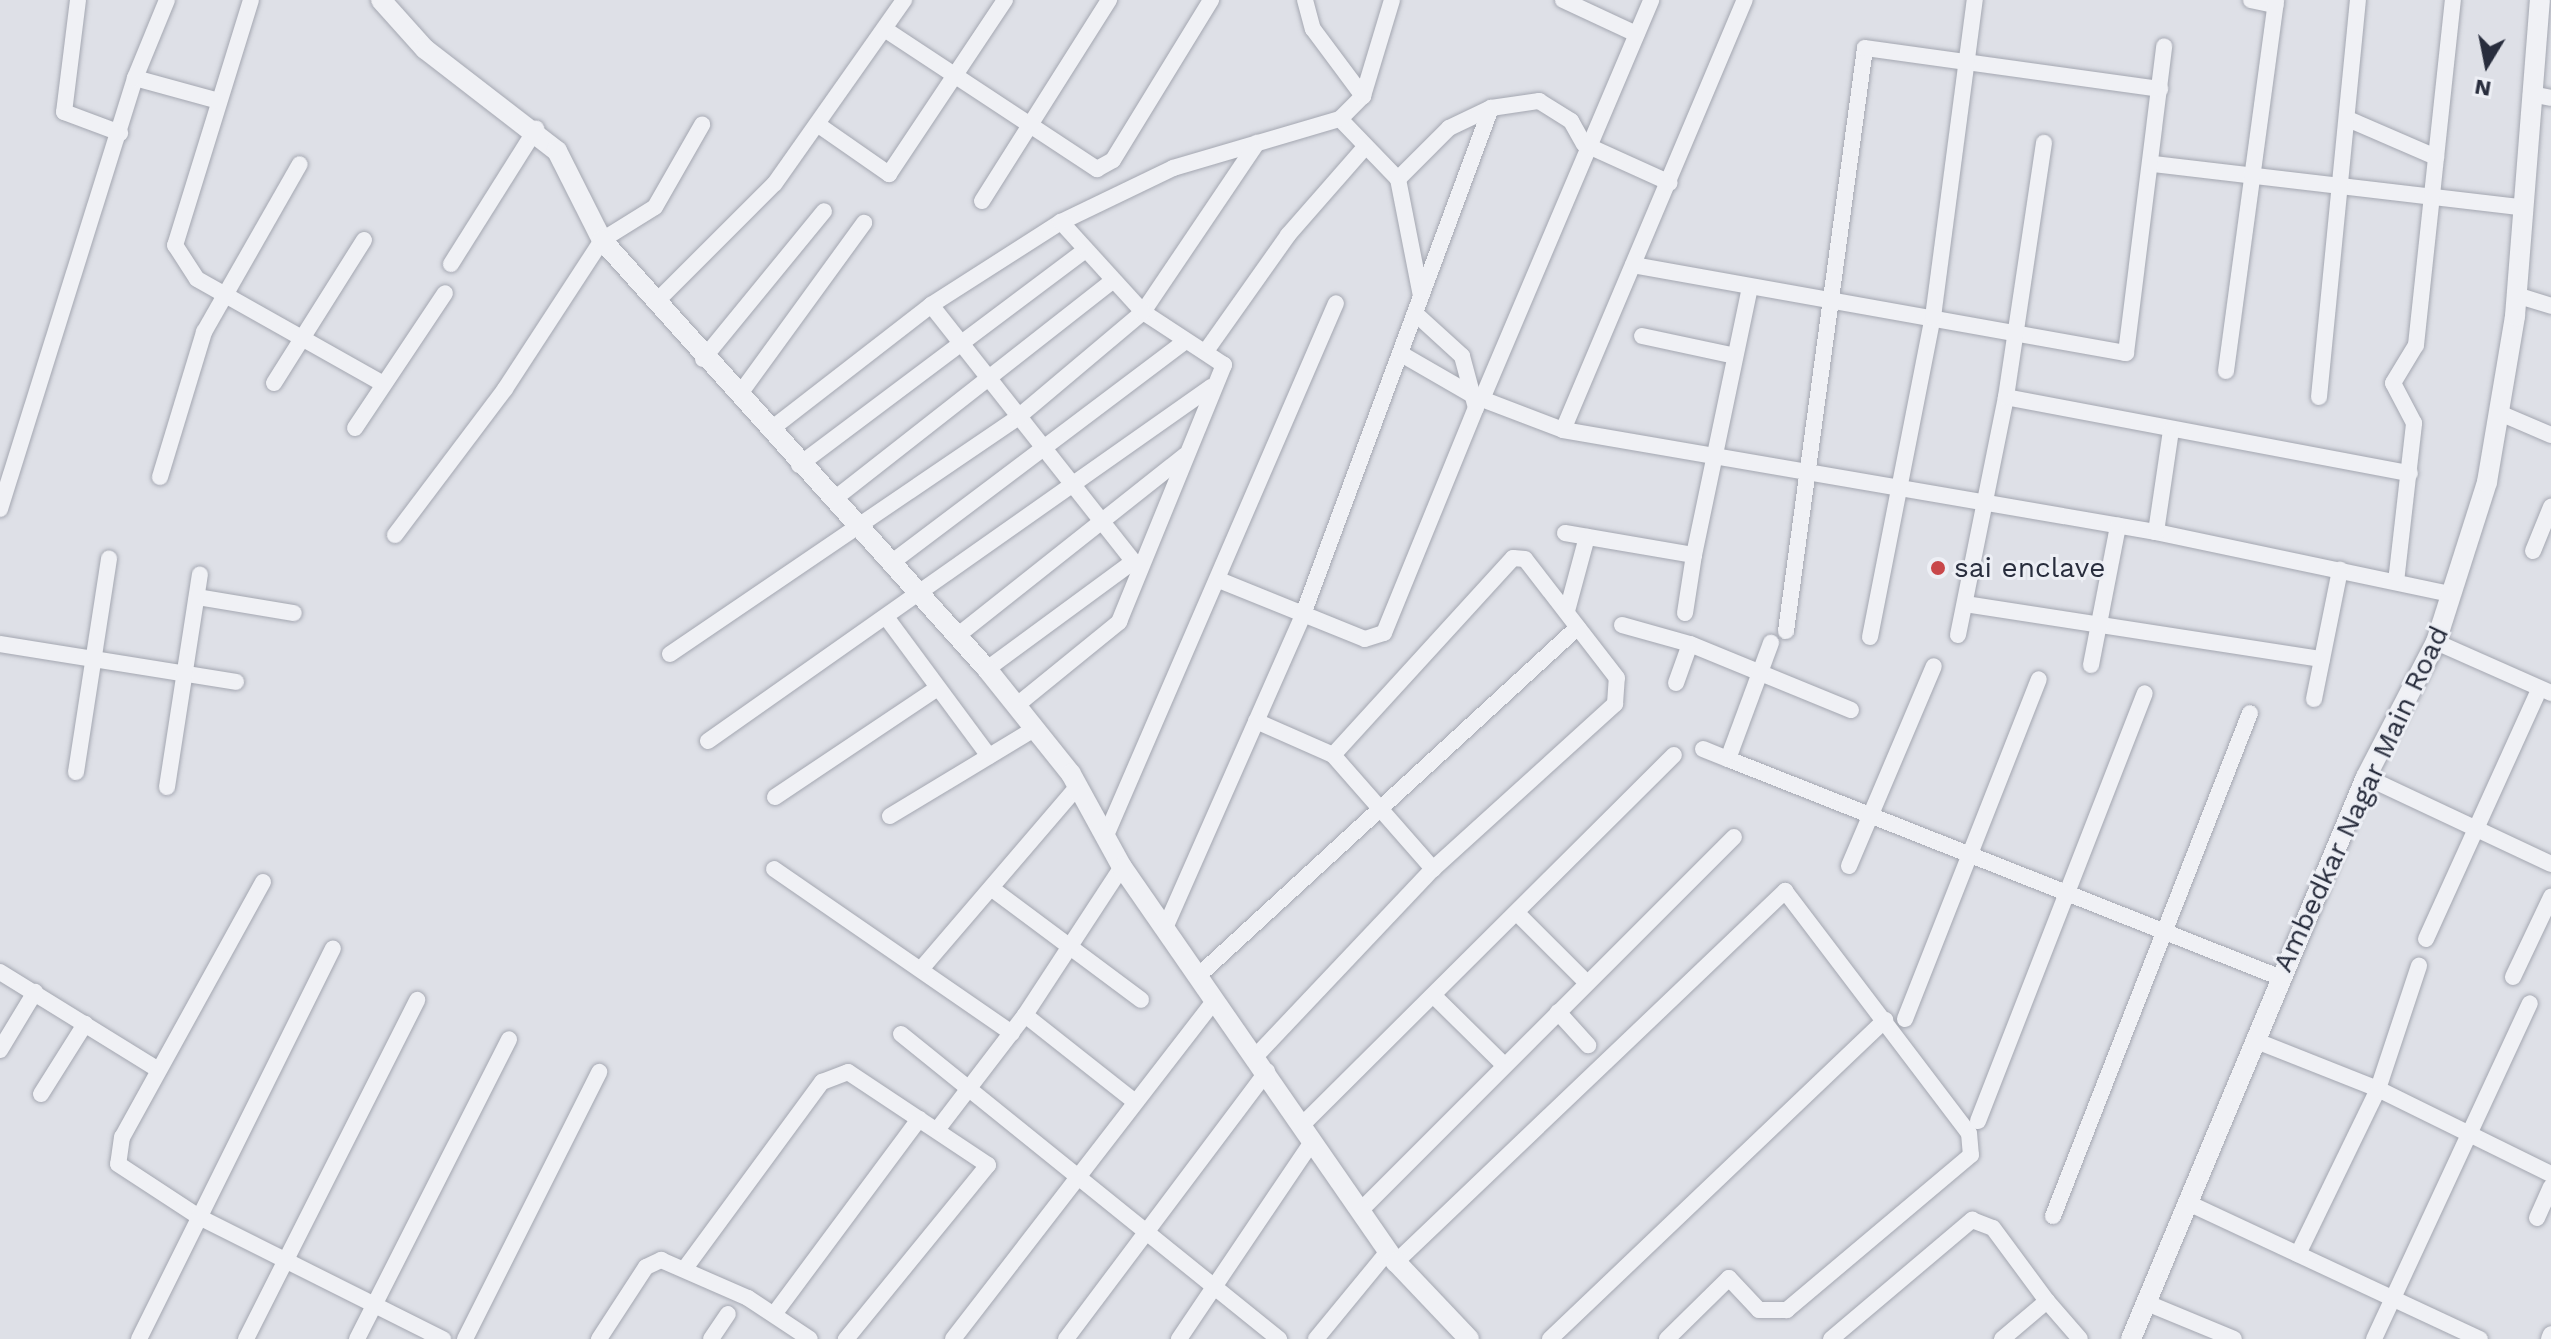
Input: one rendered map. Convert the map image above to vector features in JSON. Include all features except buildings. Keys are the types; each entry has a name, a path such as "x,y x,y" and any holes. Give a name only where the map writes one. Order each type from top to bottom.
{"street":[{"path":"78,0 64,112 71,120 120,133"},
{"path":"0,509 135,78 167,0"},
{"path":"251,0 175,245 183,265 224,294 383,384"},
{"path":"381,0 425,49 536,129 575,177 602,240 658,300 703,359 857,524 1036,728 1078,786 1107,833 1122,867 1213,1003 1261,1064 1392,1256 1469,1339"},
{"path":"658,300 775,183 886,30 904,0"},
{"path":"817,124 889,174 958,75 1005,0"},
{"path":"982,201 1033,125 1109,0"},
{"path":"886,30 1033,125 1087,167 1108,166 1211,0"},
{"path":"1305,0 1313,29 1363,96"},
{"path":"770,430 931,305 1061,222 1173,168 1340,119 1363,96 1392,0"},
{"path":"1563,0 1636,34"},
{"path":"1219,580 1302,617 1365,639 1384,633 1467,437 1478,397 1584,144 1651,0"},
{"path":"1563,430 1745,0"},
{"path":"1870,637 1933,317 1975,0"},
{"path":"2226,371 2247,174 2276,2 2251,0"},
{"path":"2319,397 2343,184 2358,0"},
{"path":"2396,582 2414,423 2393,383 2416,345 2453,0"},
{"name":"Ambedkar Nagar Main Road","path":"2131,1339 2279,977 2366,777 2436,642 2451,594 2502,414 2516,295 2521,207 2541,96 2540,0"},
{"path":"1633,265 2126,353 2153,164 2164,46"},
{"path":"1786,631 1865,48 2160,89"},
{"path":"135,78 219,101"},
{"path":"1398,179 1449,128 1491,108 1539,101 1571,121 1584,144 1670,183"},
{"path":"1165,928 1302,617 1403,355 1491,108"},
{"path":"1340,119 1398,179 1419,308 1462,356 1478,397"},
{"path":"2348,119 2436,157"},
{"path":"395,535 505,389 602,240 655,207 702,125"},
{"path":"451,264 536,129"},
{"path":"670,654 1017,418 1143,312 1257,143"},
{"path":"1958,635 2006,397 2044,143"},
{"path":"1206,351 1288,235 1365,147"},
{"path":"160,477 192,367 224,294 300,164"},
{"path":"2153,164 2521,207"},
{"path":"703,359 824,211"},
{"path":"1017,705 1113,630 1136,564 1186,454 1212,386 1224,365 1143,312 1111,282 1061,222"},
{"path":"739,395 864,223"},
{"path":"274,383 364,240"},
{"path":"799,465 962,348 1085,250"},
{"path":"833,500 1111,282"},
{"path":"1685,613 1694,555 1750,287"},
{"path":"355,428 445,293"},
{"path":"2516,295 2551,306"},
{"path":"1107,833 1219,580 1336,303"},
{"path":"931,305 1017,418 1136,564"},
{"path":"1642,336 1735,356"},
{"path":"891,563 1045,452 1186,341"},
{"path":"1403,355 1478,397 1563,430 2156,532 2451,594"},
{"path":"708,741 1076,488 1212,386"},
{"path":"2006,397 2410,473"},
{"path":"2502,414 2551,435"},
{"path":"2156,532 2171,430"},
{"path":"957,636 1186,454"},
{"path":"2533,551 2551,507"},
{"path":"2091,665 2118,526"},
{"path":"1565,533 1694,555"},
{"path":"1567,611 1587,537"},
{"path":"1066,1339 1148,1230 1261,1064 1433,869 1615,704 1617,678 1530,562 1513,558 1333,755"},
{"path":"76,772 109,559"},
{"path":"987,669 1136,564"},
{"path":"2314,699 2340,570"},
{"path":"167,787 200,575"},
{"path":"197,597 294,613"},
{"path":"1965,604 2322,659"},
{"path":"886,617 989,756"},
{"path":"1622,625 1690,644 1851,710"},
{"path":"1197,977 1378,806 1578,627"},
{"path":"2426,939 2474,827 2544,695 2436,642"},
{"path":"1728,759 1771,643"},
{"path":"0,644 236,682"},
{"path":"1676,683 1690,644"},
{"path":"1849,866 1934,666"},
{"path":"1905,1019 2039,679"},
{"path":"775,797 938,688"},
{"path":"1978,1121 2145,693"},
{"path":"2053,1216 2250,713"},
{"path":"1256,721 1333,755 1433,869"},
{"path":"890,816 1036,728"},
{"path":"1703,749 2279,977"},
{"path":"1179,1339 1220,1284 1307,1134 1434,996 1674,755"},
{"path":"2366,777 2551,864"},
{"path":"922,968 1078,786"},
{"path":"1362,1209 1734,837"},
{"path":"937,1130 1025,1015 1122,867"},
{"path":"774,869 922,968 1012,1033"},
{"path":"263,882 122,1137 118,1164 199,1217 291,1258 443,1339"},
{"path":"991,888 1141,1000"},
{"path":"1316,1339 1392,1256 1778,891 1793,895 1969,1133 1971,1155 1787,1310 1759,1310 1740,1281 1729,1278 1667,1339"},
{"path":"2513,977 2551,897"},
{"path":"1517,913 1587,983"},
{"path":"139,1339 333,948"},
{"path":"2298,1254 2378,1089 2419,966"},
{"path":"0,972 157,1069"},
{"path":"0,1050 35,992"},
{"path":"1434,996 1504,1065"},
{"path":"246,1339 291,1258 417,1000"},
{"path":"953,1339 1213,1003"},
{"path":"2374,1339 2472,1137 2530,1003"},
{"path":"1558,1012 1588,1045"},
{"path":"1025,1015 1135,1102"},
{"path":"1550,1339 1885,1020"},
{"path":"41,1094 85,1024"},
{"path":"901,1034 1220,1284 1279,1339"},
{"path":"357,1339 509,1039"},
{"path":"2254,1040 2378,1089 2551,1174"},
{"path":"465,1339 599,1072"},
{"path":"686,1267 828,1075 848,1072 983,1158 987,1172 846,1339"},
{"path":"775,1313 919,1119"},
{"path":"2537,1218 2551,1187"},
{"path":"2188,1203 2471,1337"},
{"path":"1831,1339 1972,1220 1993,1228 2047,1301 2080,1339"},
{"path":"599,1339 646,1267 661,1260 686,1267 775,1313 810,1339"},
{"path":"2002,1339 2047,1301"},
{"path":"2147,1303 2234,1339"},
{"path":"711,1339 728,1314"}],"place":[{"name":"sai enclave","path":"1938,568"}]}
